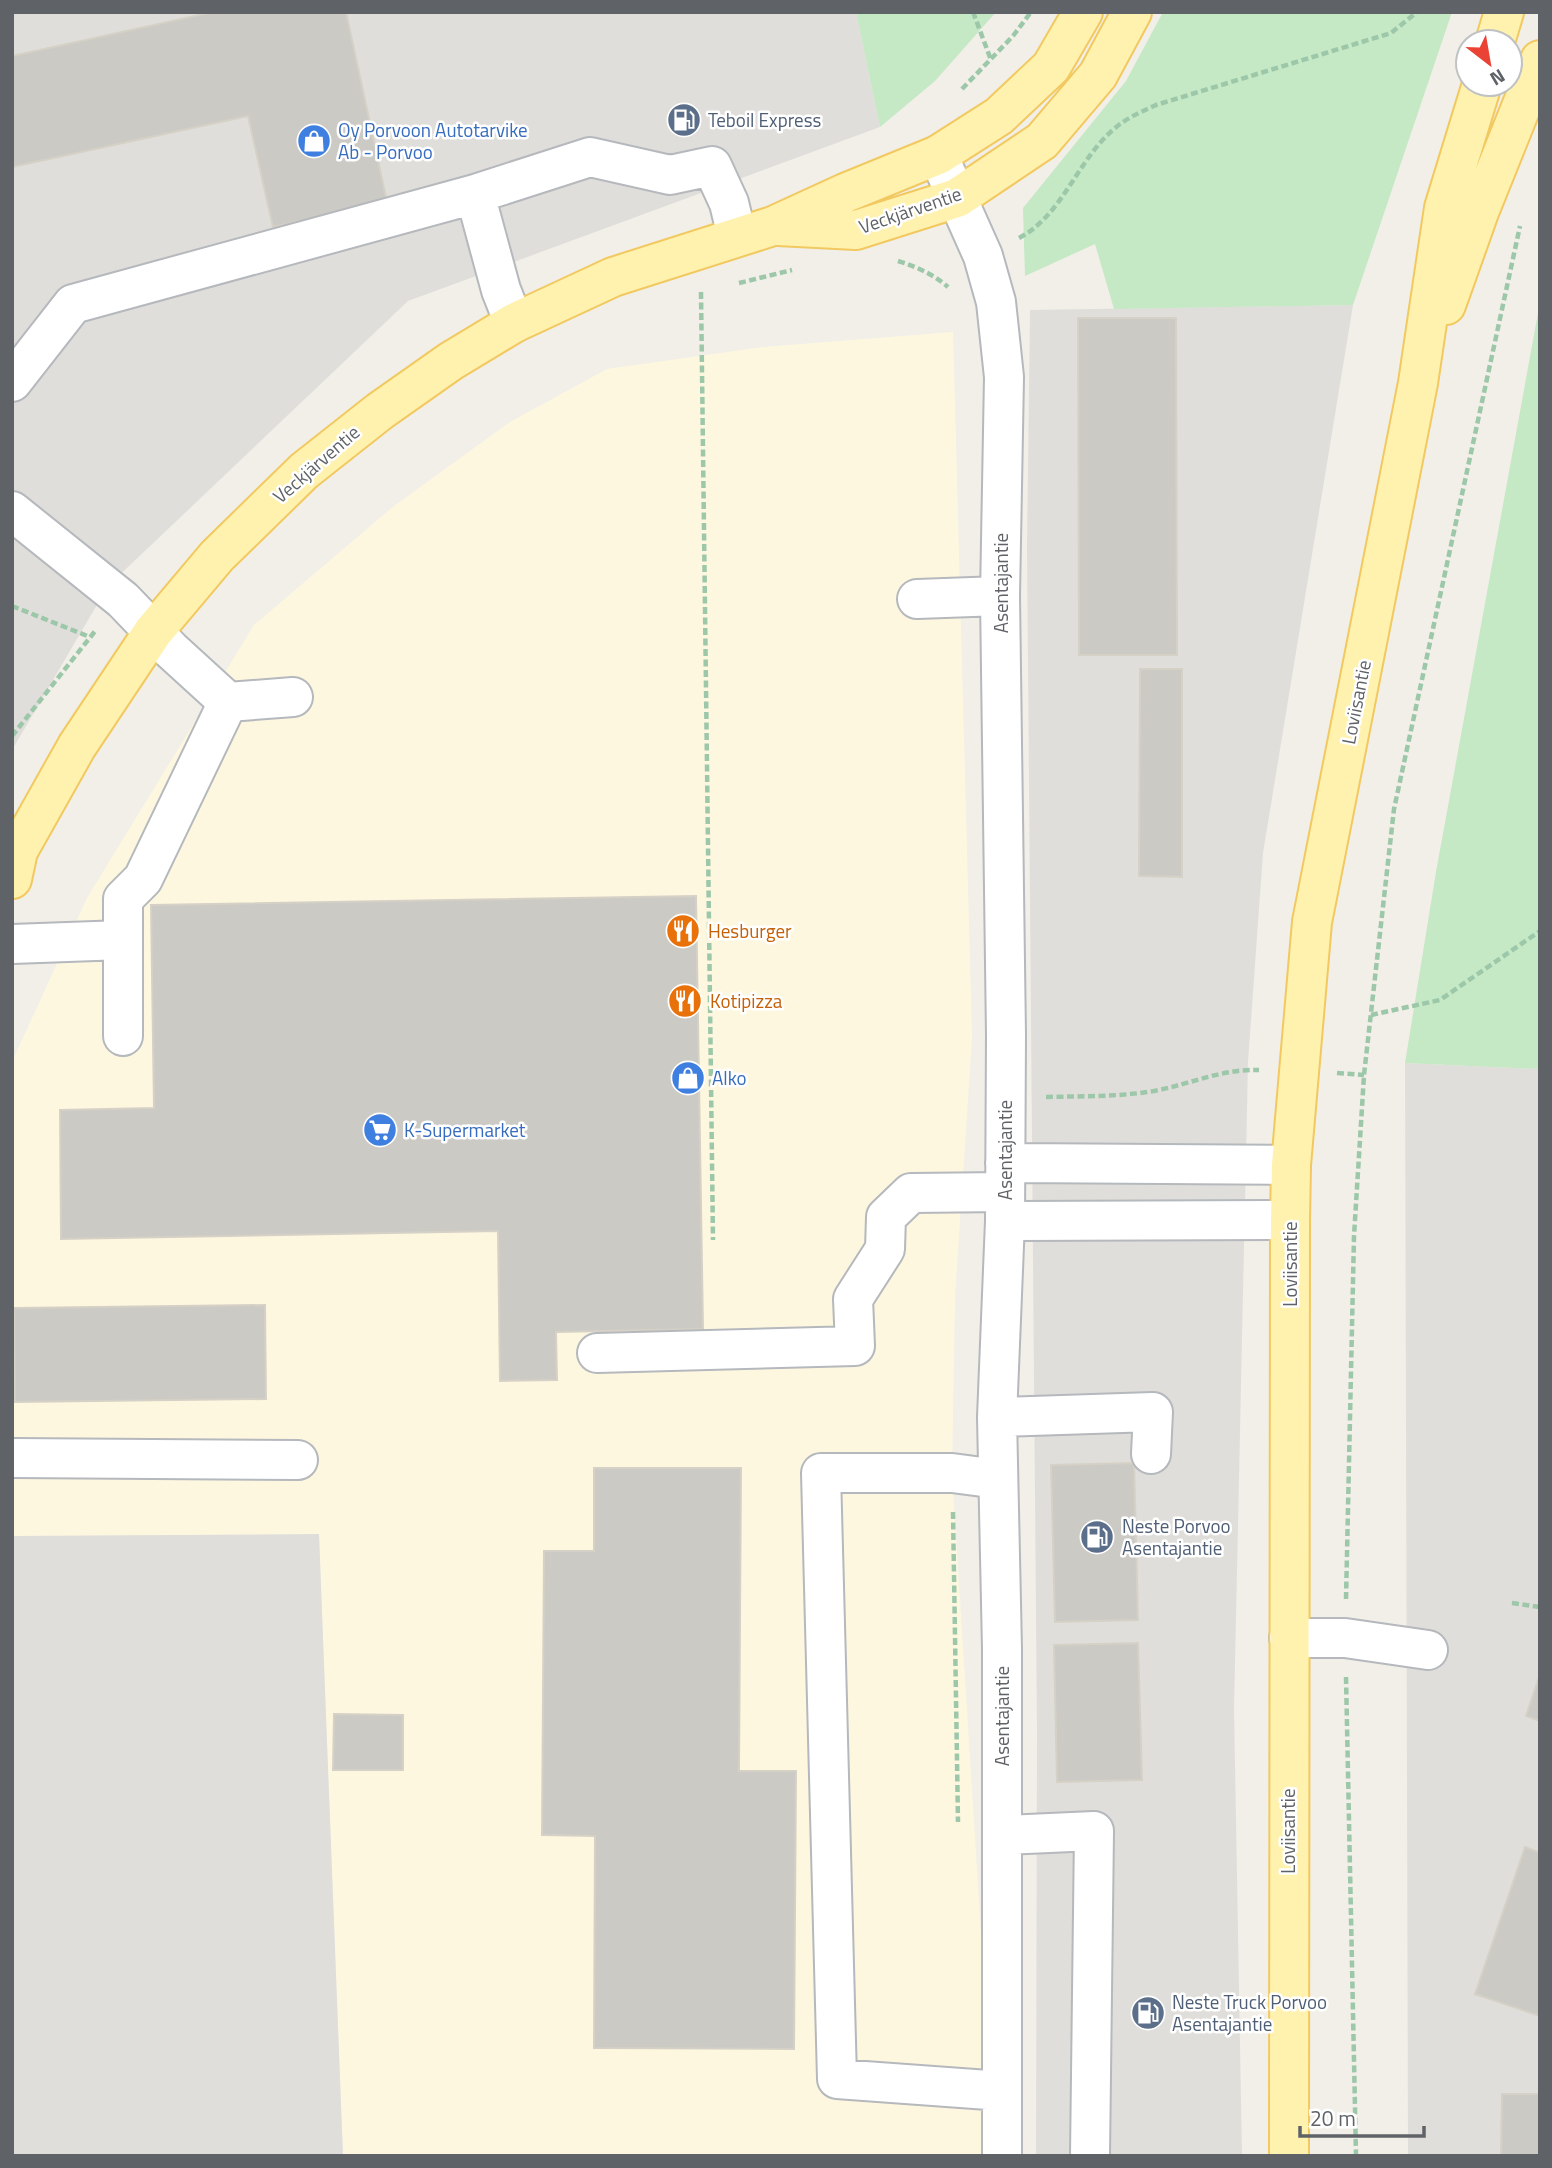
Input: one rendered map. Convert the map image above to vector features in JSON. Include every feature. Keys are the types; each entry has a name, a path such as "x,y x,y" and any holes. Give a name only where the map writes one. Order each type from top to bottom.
{"main road":[{"name":"Veckjärventie","path":"13,870 18,851 77,746 153,632 217,556 304,471 380,411 452,361 514,323 613,277 755,231 939,155 999,116 1051,66 1083,12"},
{"name":"Veckjärventie","path":"755,231 856,230 957,198 1042,141 1098,75 1132,12"},
{"name":"Loviisantie","path":"1418,383 1479,212 1540,60"},
{"name":"Loviisantie","path":"1289,2156 1291,1166 1312,922 1418,383 1444,208 1478,98"}],"street":[{"name":"Asentajantie","path":"939,155 983,256 996,302 1004,377 1000,596 1006,1097 997,1417 1003,1835 1002,2156"},
{"path":"12,382 73,304 475,194 590,157 670,175 712,166 729,203 755,231"},
{"path":"475,194 501,290 514,323"},
{"path":"12,511 123,600 228,702 293,697"},
{"path":"917,599 1000,596"},
{"path":"123,1036 123,899 143,879 228,702"},
{"path":"12,944 123,940"},
{"path":"597,1353 855,1346 853,1299 886,1249 886,1217 911,1193 1005,1192 1291,1166"},
{"path":"1005,1192 1290,1220"},
{"path":"997,1417 1153,1412 1151,1454"},
{"path":"12,1458 298,1460"},
{"path":"998,1479 952,1473 821,1473 837,2079 1002,2091"},
{"path":"1289,1638 1345,1638 1428,1650"},
{"path":"1003,1835 1094,1831 1090,2156"}],"path":[{"path":"973,12 991,60"},
{"path":"936,277 1024,236 1043,222 1101,142 1114,128 1136,114 1156,105 1391,33 1417,12"},
{"path":"1356,2156 1345,1638 1354,1236 1364,1075 1394,809 1522,219"},
{"path":"856,230 865,255 914,265 936,277 953,291"},
{"path":"726,286 802,267"},
{"path":"689,295 714,289"},
{"path":"701,292 713,1240"},
{"path":"12,606 90,637"},
{"path":"64,669 108,698"},
{"path":"1370,1016 1440,1000 1540,931"},
{"path":"1006,1097 1109,1095 1155,1090 1240,1070 1364,1075"},
{"path":"952,1473 958,1836"},
{"path":"1512,1603 1540,1607"}],"shaded area":[{"path":"12,12 856,12 880,127 408,301 108,586 12,750"},
{"path":"1353,305 1263,853 1248,1062 1234,1709 1242,2156 1036,2156 1037,1734 1027,547 1030,310"},
{"path":"953,332 972,1037 955,1297 952,1473 995,2156 343,2156 319,1535 12,1536 12,1062 87,898 254,625 394,506 510,422 607,369 763,347"},
{"path":"1405,1063 1540,1069 1540,2156 1408,2156"},
{"path":"319,1534 343,2156 12,2156 12,1536"}],"green space":[{"path":"856,12 996,12 935,81 880,127"},
{"path":"1163,12 1452,12 1353,305 1114,309 1095,244 1025,276 1023,208 1126,81"},
{"path":"1540,302 1540,1069 1405,1063 1436,872"}],"building":[{"name":"Oy Porvoon Autotarvike Ab - Porvoo","path":"213,12 346,12 387,202 273,227 248,116 12,167 12,56"},
{"path":"1078,318 1176,318 1177,655 1079,655"},
{"path":"1140,669 1182,669 1182,877 1139,876"},
{"name":"K-Supermarket","path":"696,896 703,1329 556,1332 557,1380 500,1381 498,1231 61,1239 60,1110 154,1108 151,905"},
{"path":"265,1305 266,1399 15,1402 14,1308"},
{"path":"1134,1463 1138,1620 1055,1622 1051,1465"},
{"path":"594,1468 741,1468 739,1771 796,1771 794,2049 594,2048 595,1836 542,1835 544,1551 594,1551"},
{"path":"1138,1643 1142,1780 1057,1782 1054,1645"},
{"path":"1540,1674 1540,1721 1526,1716"},
{"path":"334,1714 403,1715 403,1770 333,1770"},
{"path":"1525,1847 1538,1852 1540,1848 1540,2016 1475,1994"},
{"path":"1502,2094 1540,2094 1540,2156 1501,2156"}],"place":[{"name":"Teboil Express","path":"684,120"},
{"name":"Oy Porvoon Autotarvike Ab - Porvoo","path":"314,141"},
{"name":"Hesburger","path":"683,931"},
{"name":"Kotipizza","path":"685,1001"},
{"name":"Alko","path":"688,1078"},
{"name":"K-Supermarket","path":"380,1130"},
{"name":"Neste Porvoo Asentajantie","path":"1097,1537"},
{"name":"Neste Truck Porvoo Asentajantie","path":"1148,2013"}]}
